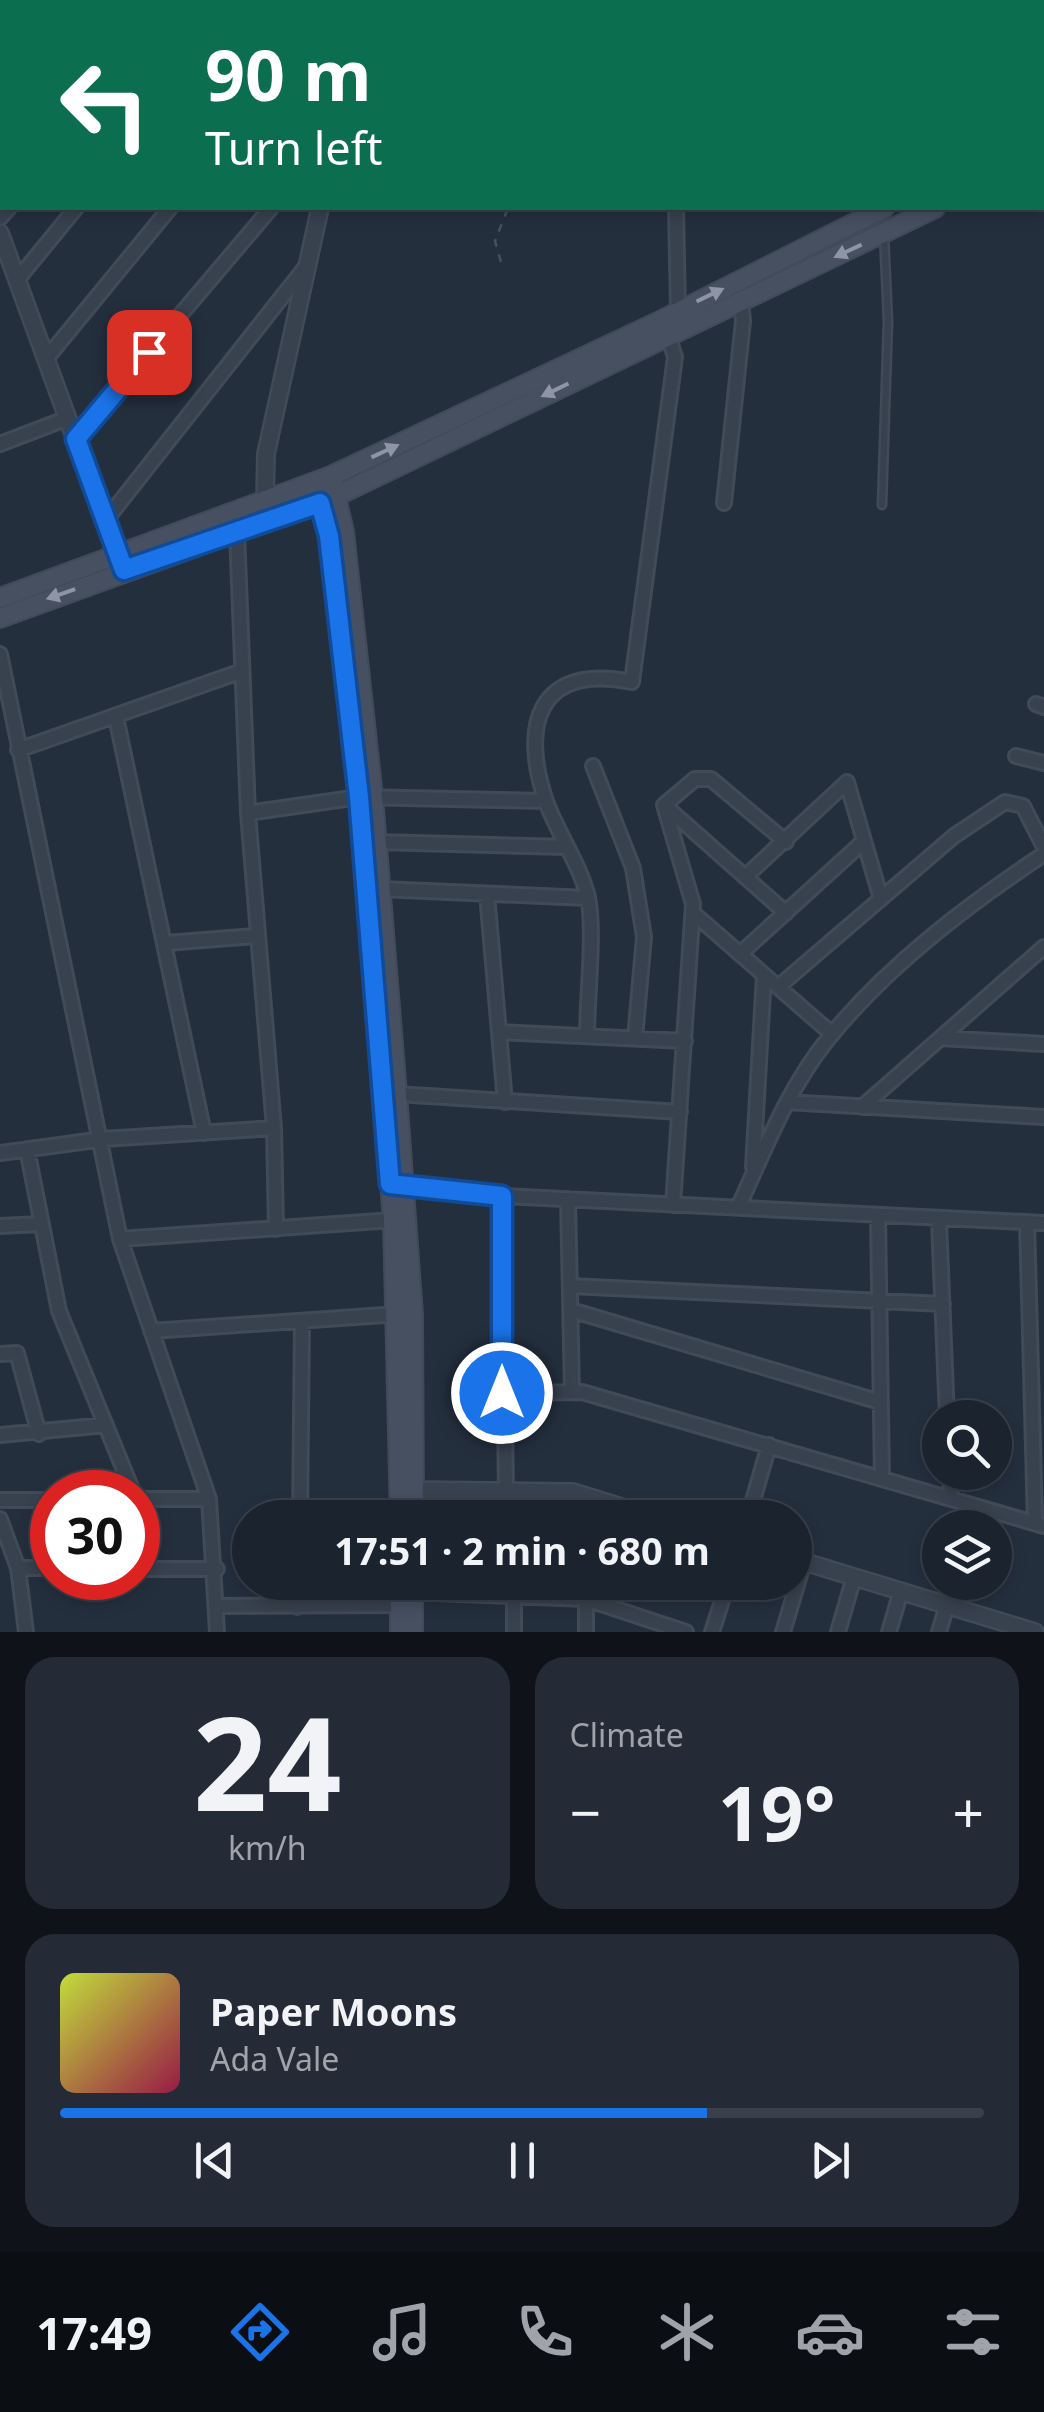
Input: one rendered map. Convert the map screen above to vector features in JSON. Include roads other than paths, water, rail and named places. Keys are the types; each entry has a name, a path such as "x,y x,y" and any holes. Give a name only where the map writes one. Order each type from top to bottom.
{"main road":[{"path":"0,618 120,562 322,480 880,210"},
{"path":"0,598 237,532 328,500 929,210"},
{"path":"322,480 328,500 329,536 366,797 397,1184 413,1315 404,1500"},
{"path":"366,797 376,842 397,1094 394,1220 410,1500"},
{"path":"400,1632 404,1600"},
{"path":"407,1600 413,1632"}],"street":[{"path":"17,280 74,210"},
{"path":"46,359 168,210"},
{"path":"76,439 269,210"},
{"path":"265,500 266,454 320,210"},
{"path":"676,210 678,311"},
{"path":"0,233 120,562"},
{"path":"105,521 312,258"},
{"path":"724,503 743,321 741,300"},
{"path":"587,1036 588,898 546,802 538,729 544,701 579,678 632,682 676,357 668,335"},
{"path":"0,444 68,418"},
{"path":"237,532 248,813 255,936 274,1128 276,1230"},
{"path":"0,654 103,1140 120,1239 210,1498 217,1568 217,1632"},
{"path":"18,750 242,671"},
{"path":"116,716 204,1133"},
{"path":"1016,756 1044,763"},
{"path":"594,766 633,868 644,937 634,1038"},
{"path":"664,805 695,778 711,779 786,842"},
{"path":"746,877 847,782 881,899"},
{"path":"248,813 366,797 546,802"},
{"path":"778,987 954,836 1004,802 1023,806 1044,846"},
{"path":"664,805 786,912"},
{"path":"664,805 693,913 674,1204"},
{"path":"740,954 864,841"},
{"path":"376,842 567,847"},
{"path":"738,1208 787,1102 832,1034 876,987 942,929 1044,854"},
{"path":"380,889 588,898"},
{"path":"488,894 505,1102"},
{"path":"693,913 832,1034"},
{"path":"166,943 255,936"},
{"path":"862,1108 1044,947"},
{"path":"753,1176 764,975"},
{"path":"499,1032 685,1041"},
{"path":"941,1038 1044,1044"},
{"path":"397,1094 680,1112"},
{"path":"787,1102 1044,1117"},
{"path":"0,1153 103,1140 274,1128"},
{"path":"27,1149 59,1311 124,1470"},
{"path":"397,1184 502,1196 939,1221 1044,1223"},
{"path":"502,1196 506,1492"},
{"path":"568,1198 572,1392"},
{"path":"878,1217 882,1478"},
{"path":"120,1239 394,1220"},
{"path":"939,1221 947,1400"},
{"path":"502,1393 572,1392 770,1445 1040,1525 1027,1222"},
{"path":"0,1226 42,1224"},
{"path":"570,1286 942,1304"},
{"path":"570,1310 880,1402"},
{"path":"151,1331 399,1314"},
{"path":"300,1500 302,1322"},
{"path":"0,1354 16,1354 39,1434"},
{"path":"0,1435 106,1426"},
{"path":"753,1500 770,1445"},
{"path":"407,1490 573,1492 599,1500"},
{"path":"951,1490 951,1498"},
{"path":"160,1499 210,1498"},
{"path":"0,1500 30,1500"},
{"path":"0,1519 18,1568 26,1632"},
{"path":"812,1565 947,1605 993,1626 1035,1632"},
{"path":"18,1568 30,1568"},
{"path":"160,1568 217,1568"},
{"path":"838,1632 854,1578"},
{"path":"889,1632 901,1592"},
{"path":"297,1600 297,1607"},
{"path":"216,1606 297,1607 344,1600"},
{"path":"514,1600 514,1632"},
{"path":"586,1632 586,1600 686,1632"},
{"path":"712,1632 722,1600"},
{"path":"783,1632 791,1600"},
{"path":"939,1632 947,1605"}],"lane":[{"path":"882,506 888,321 884,234"}]}
